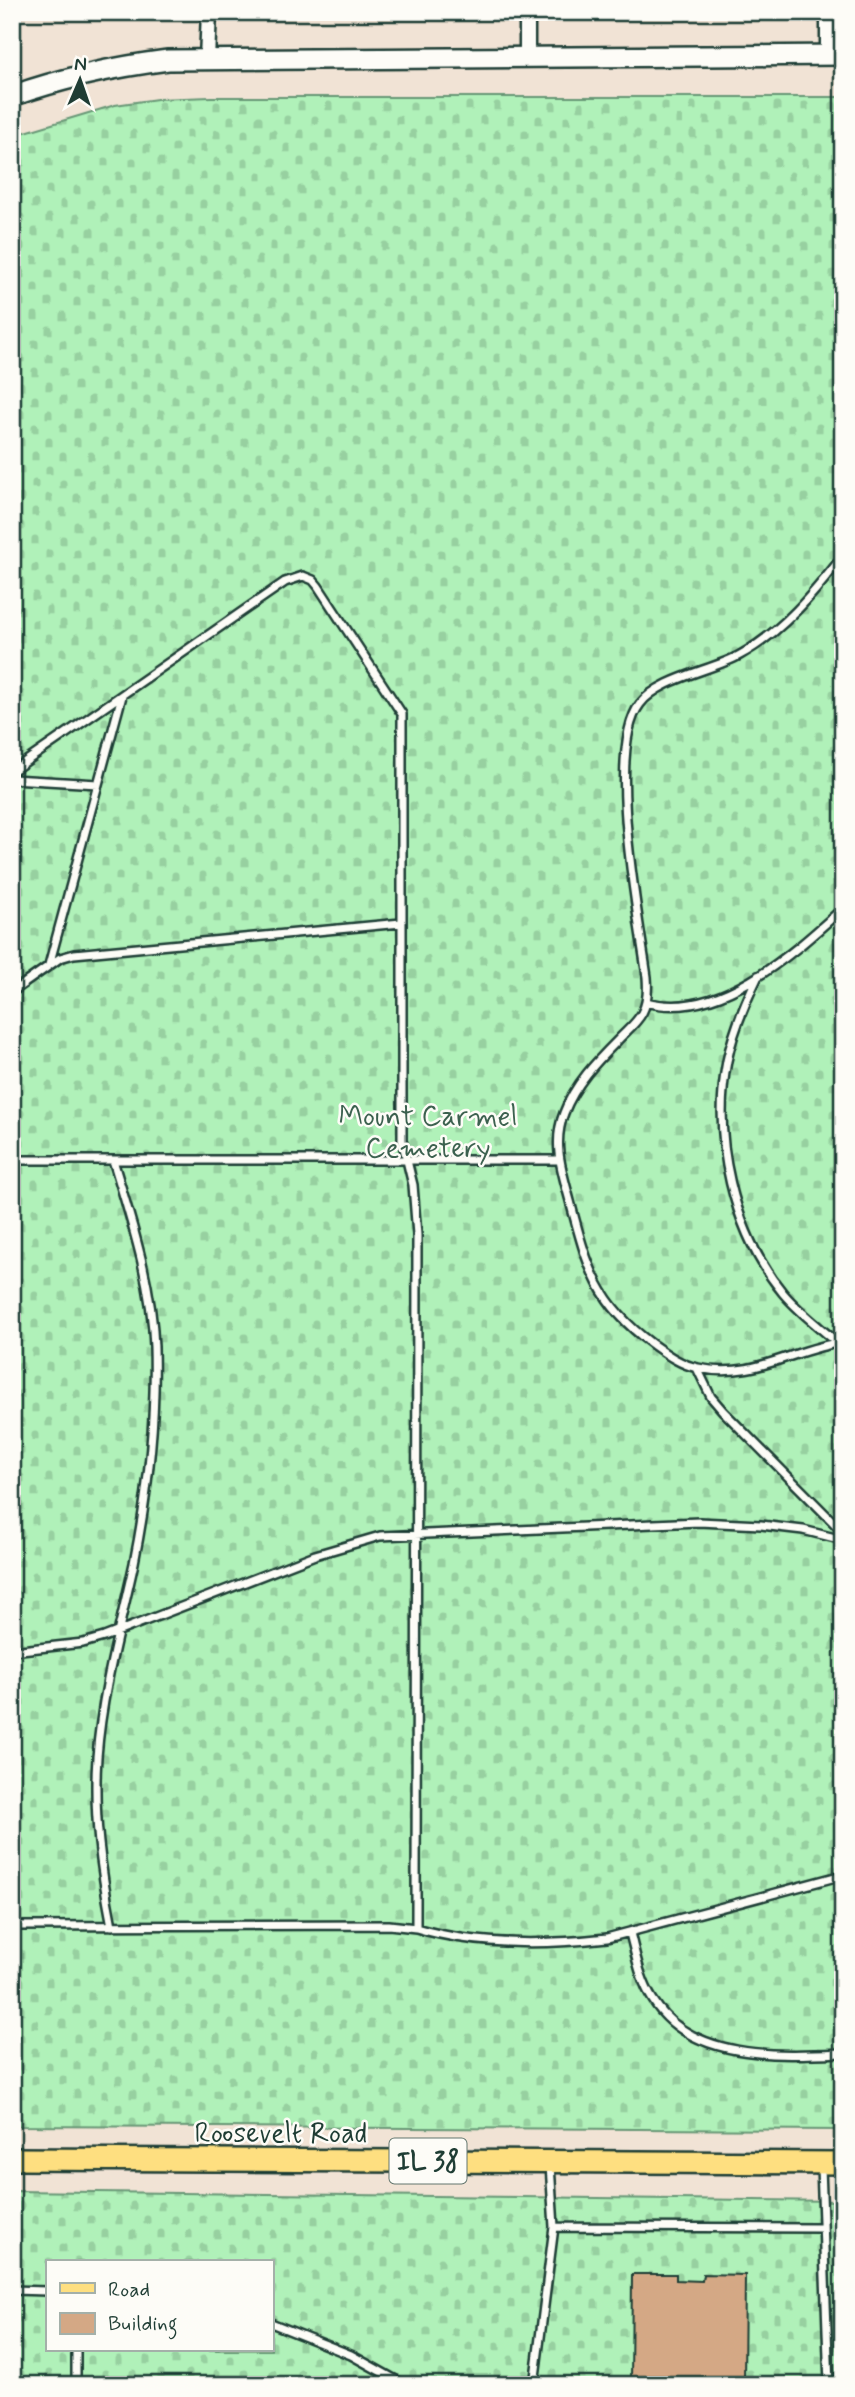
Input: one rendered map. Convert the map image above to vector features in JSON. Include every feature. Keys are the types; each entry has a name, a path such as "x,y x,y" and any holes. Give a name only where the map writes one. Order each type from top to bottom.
{"main road":[{"path":"12,96 102,70 168,60 835,55"},
{"name":"Roosevelt Road","path":"12,2159 843,2163"}],"street":[{"path":"207,59 209,12"},
{"path":"527,12 527,57"},
{"path":"828,12 835,55"}],"lane":[{"path":"841,1342 753,1368 716,1371 680,1362 642,1336 610,1306 586,1255 559,1160 559,1128 570,1100 597,1061 636,1021 646,1002 647,977 629,845 624,775 627,737 633,715 640,703 661,688 731,660 767,638 798,609 843,556"},
{"path":"12,771 285,582 303,576 313,580 402,714 402,1140 416,1210 416,1928"},
{"path":"49,965 122,696"},
{"path":"12,779 98,785"},
{"path":"646,1002 672,1007 704,1002 741,988 800,946 843,908"},
{"path":"12,992 60,958 74,954 401,923"},
{"path":"758,976 740,1016 727,1061 722,1104 727,1160 743,1222 772,1278 799,1309 841,1342"},
{"path":"12,1160 559,1160"},
{"path":"112,1926 98,1841 96,1786 100,1729 142,1521 152,1409 154,1345 139,1250 113,1160"},
{"path":"697,1368 711,1397 723,1411 843,1532"},
{"path":"12,1651 83,1643 349,1544 380,1536 699,1522 772,1526 843,1540"},
{"path":"12,1926 389,1924 462,1938 570,1942 630,1933 843,1875"},
{"path":"630,1933 644,1983 652,1999 661,2011 684,2030 715,2045 743,2051 843,2053"},
{"path":"534,2385 554,2227 550,2161"},
{"path":"821,2163 829,2385"},
{"path":"554,2227 823,2228"},
{"path":"12,2290 46,2291"},
{"path":"273,2324 351,2355 405,2385"},
{"path":"76,2352 76,2385"}],"green space":[{"name":"Mount Carmel Cemetery","path":"843,97 843,2130 12,2126 12,136 115,105 157,99"},
{"path":"12,2191 843,2201 843,2385 12,2385"}],"building":[{"path":"632,2274 676,2274 676,2280 702,2281 703,2274 745,2275 744,2385 631,2385"}]}
